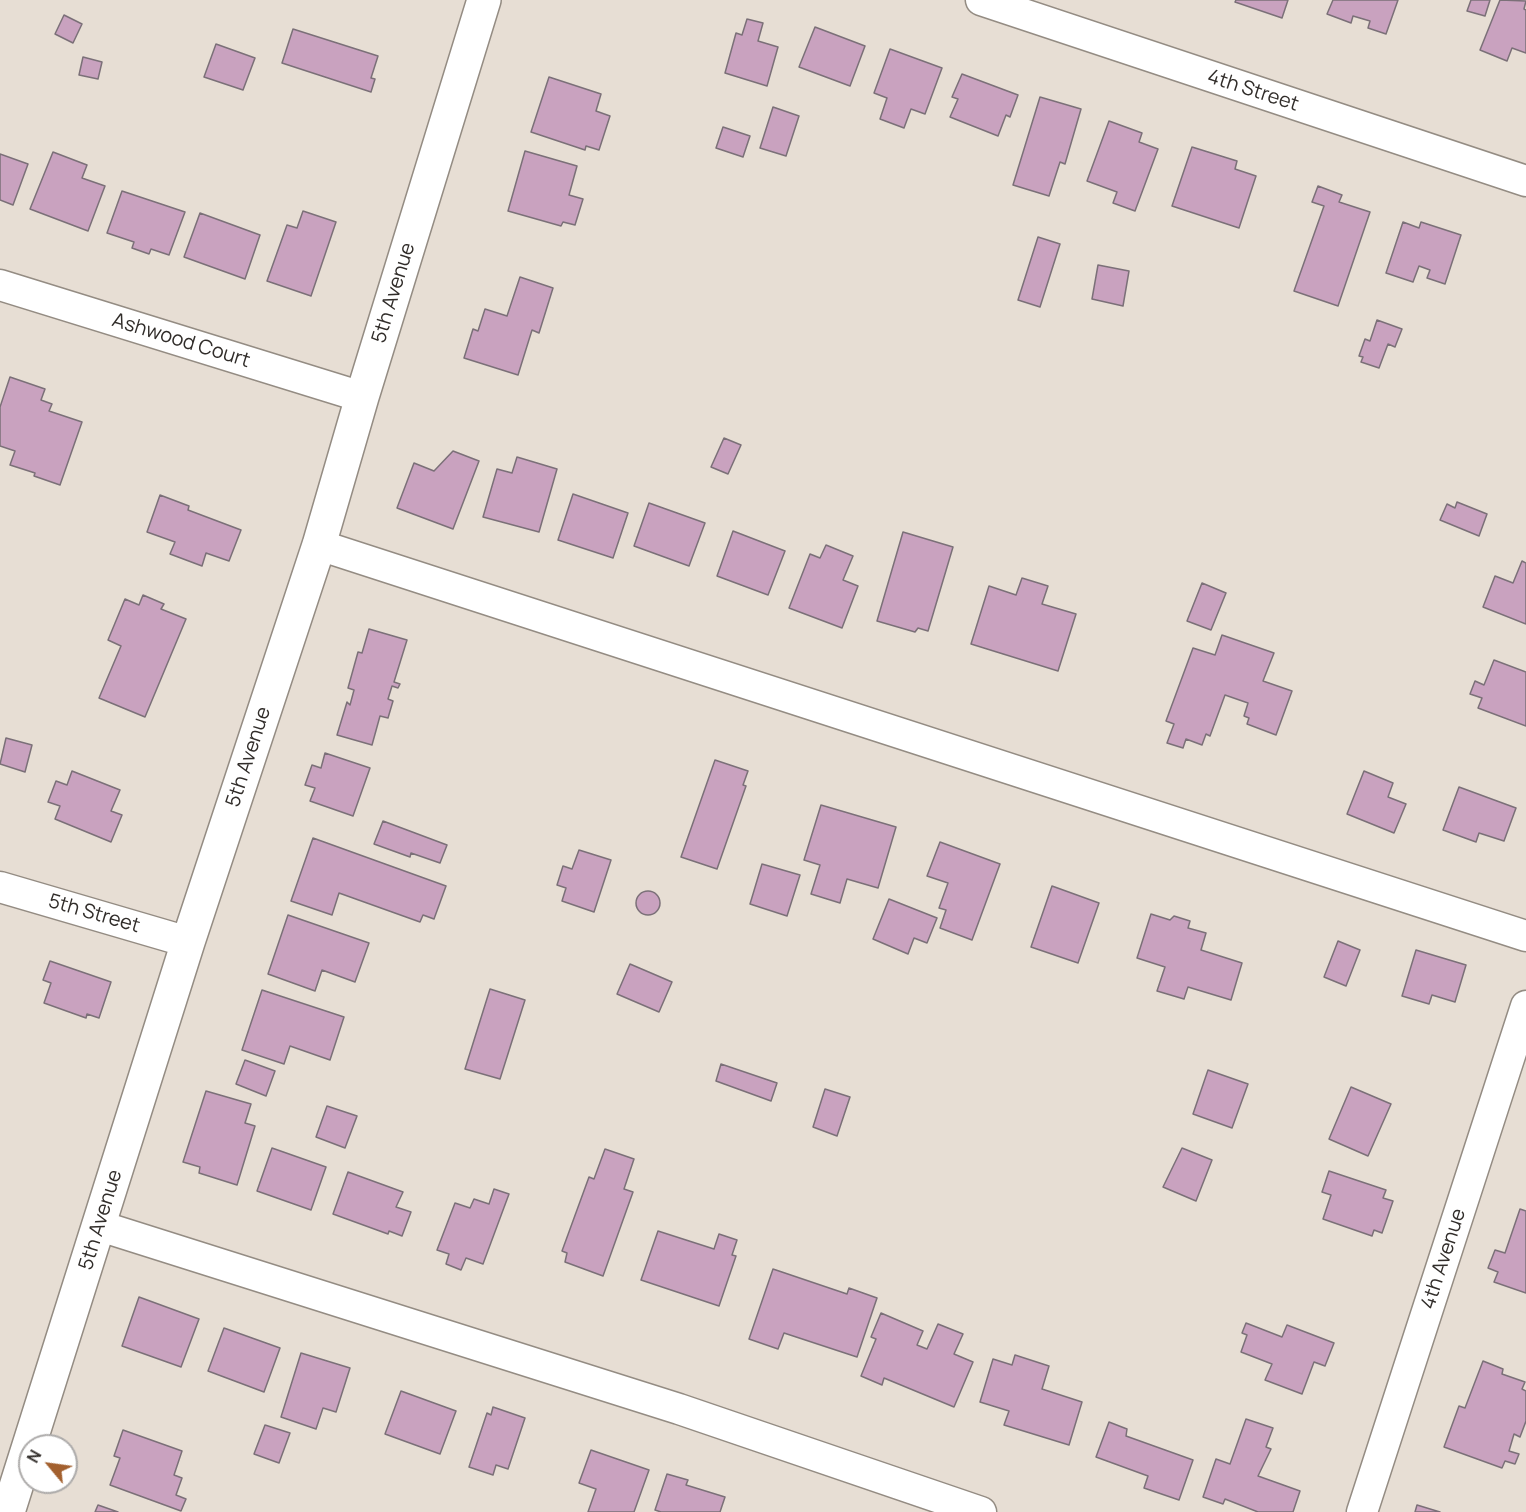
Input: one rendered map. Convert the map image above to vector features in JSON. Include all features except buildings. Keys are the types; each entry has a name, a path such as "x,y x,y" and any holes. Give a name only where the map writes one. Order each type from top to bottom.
{"street":[{"name":"5th Avenue","path":"8,1512 188,942 319,545 484,0"},
{"name":"4th Street","path":"981,0 1526,181"},
{"name":"Ashwood Court","path":"0,285 362,397"},
{"path":"319,545 1526,936"},
{"name":"5th Street","path":"0,887 188,942"},
{"name":"4th Avenue","path":"1362,1512 1526,1006"},
{"path":"100,1226 679,1409 962,1509"}]}
